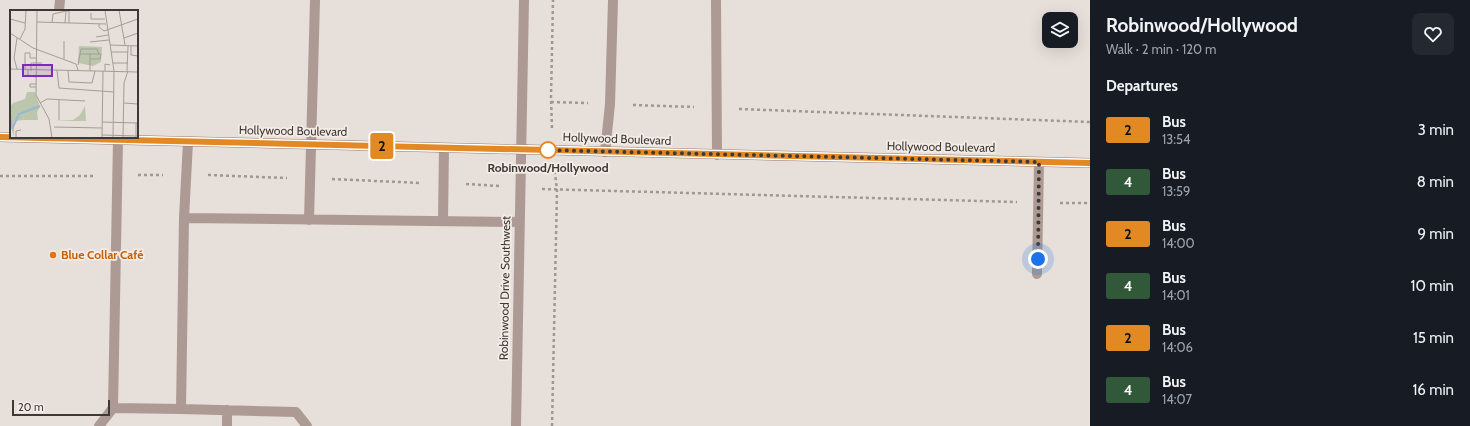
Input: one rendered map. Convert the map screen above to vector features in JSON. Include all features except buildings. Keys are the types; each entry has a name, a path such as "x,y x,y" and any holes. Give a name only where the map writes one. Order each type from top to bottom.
{"street":[{"path":"59,10 60,0"},
{"path":"309,220 315,0"},
{"name":"Robinwood Drive Southwest","path":"516,426 524,0"},
{"path":"605,152 610,104 613,0"},
{"path":"716,0 717,154"},
{"name":"Hollywood Boulevard","path":"0,137 10,137"},
{"name":"Hollywood Boulevard","path":"56,138 1090,163"},
{"path":"99,426 114,408 118,140"},
{"path":"181,409 184,218 188,142"},
{"path":"443,221 444,148"},
{"path":"1037,274 1039,162"},
{"path":"184,218 519,222"},
{"path":"114,408 296,412 306,426"},
{"path":"227,410 227,426"}],"path":[{"path":"552,426 557,190 551,102 553,0"},
{"path":"551,102 1090,122"}],"bus line":[{"name":"2","path":"0,137 10,137"},
{"name":"2","path":"42,138 1090,163"}],"place":[{"name":"Robinwood/Hollywood","path":"548,150"},
{"name":"Blue Collar Café","path":"53,255"}],"route":[{"path":"548,150 543,150 1039,162 1038,259"}]}
